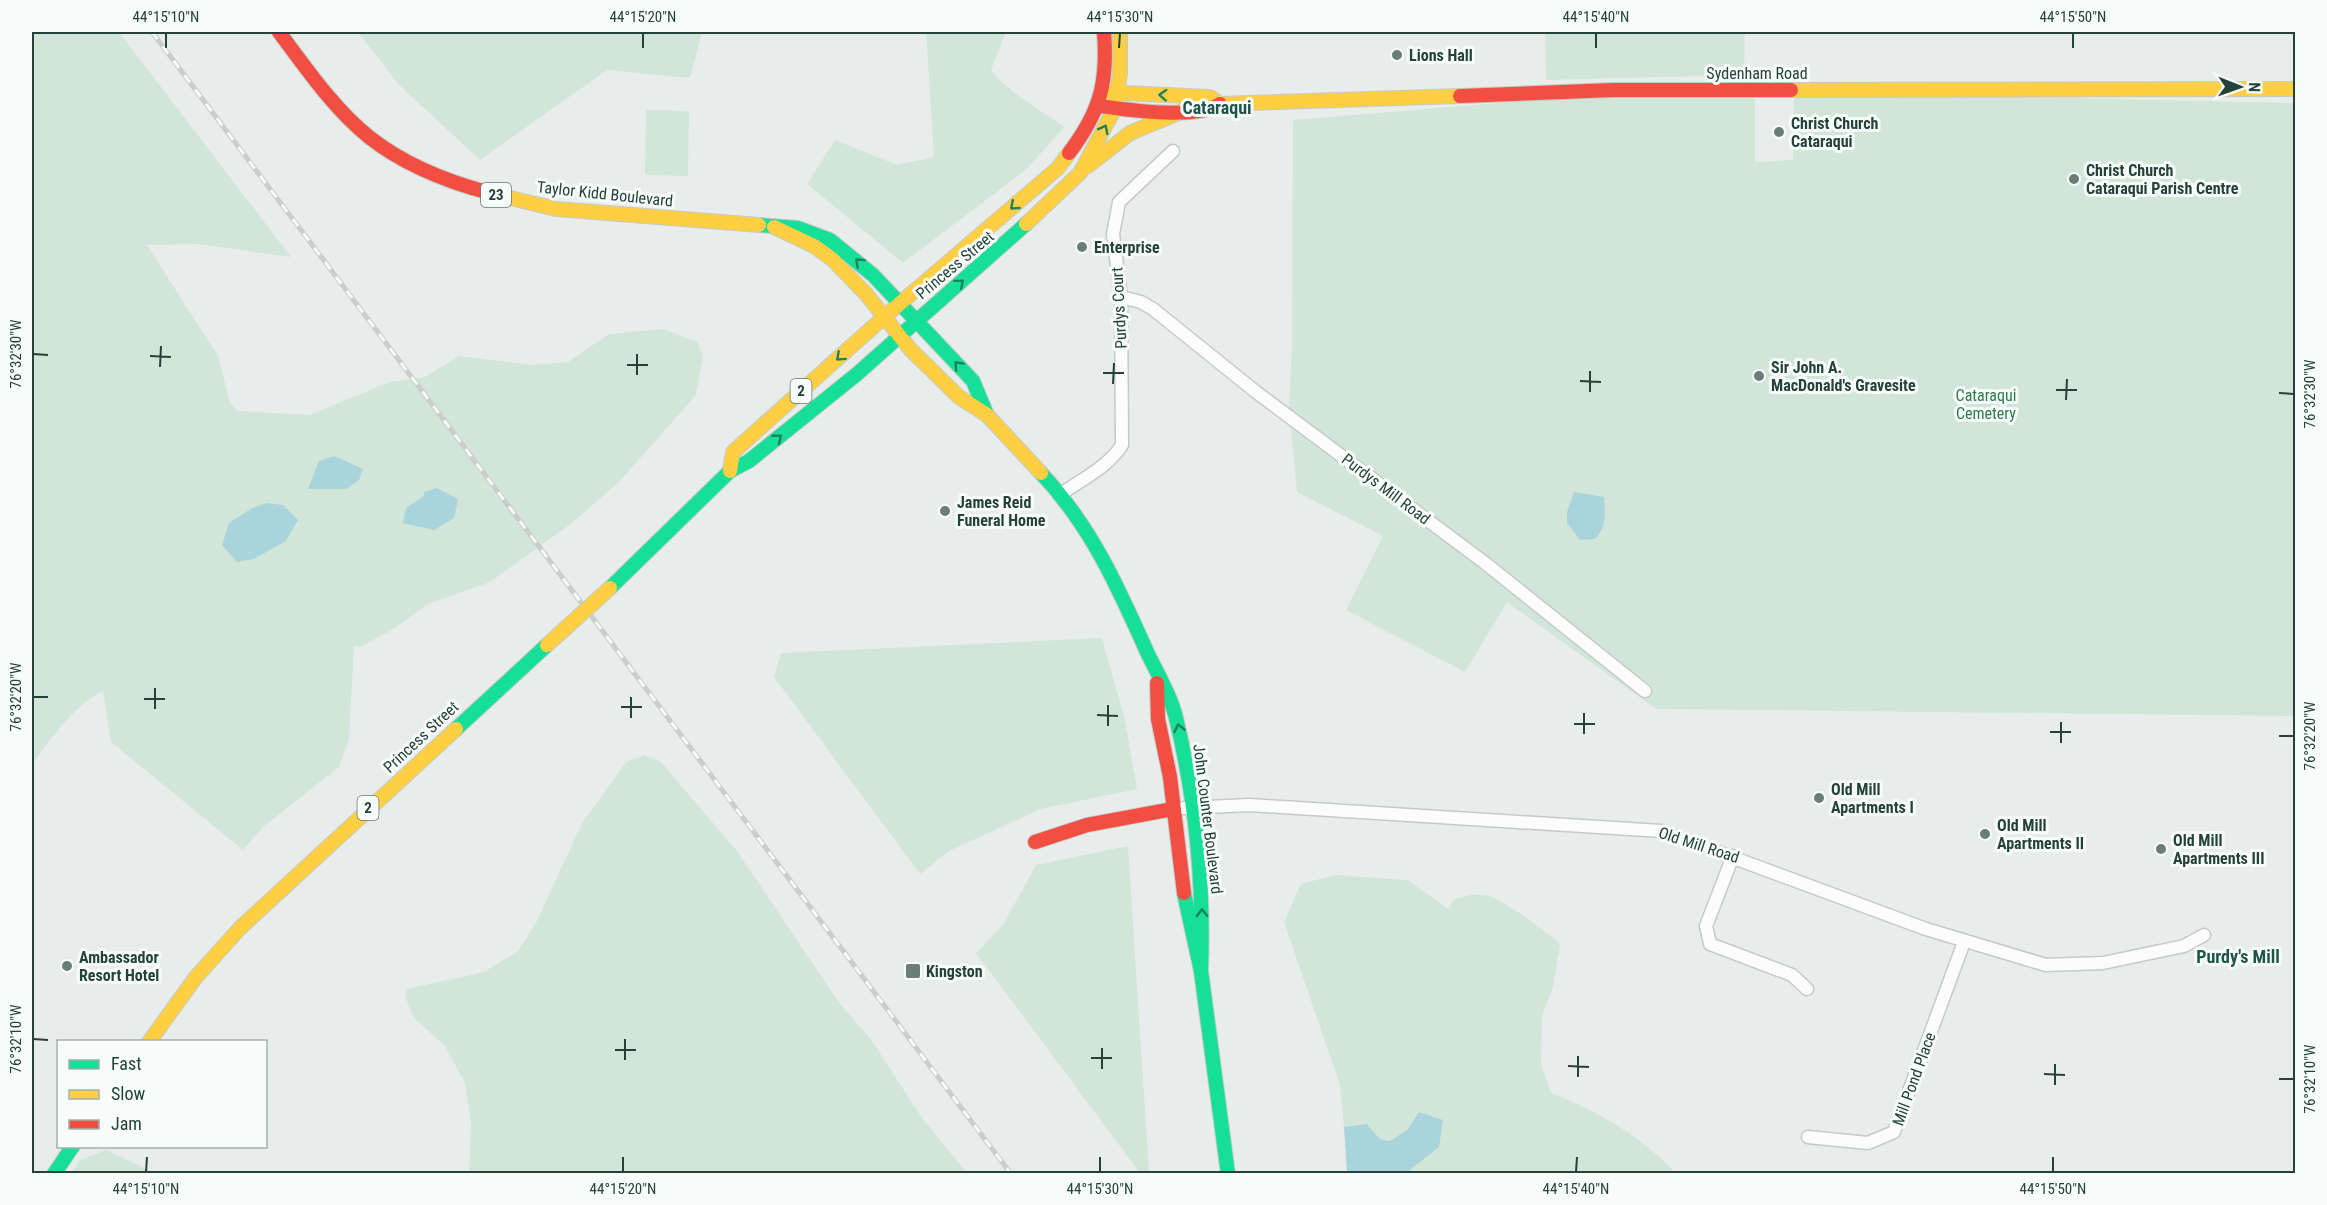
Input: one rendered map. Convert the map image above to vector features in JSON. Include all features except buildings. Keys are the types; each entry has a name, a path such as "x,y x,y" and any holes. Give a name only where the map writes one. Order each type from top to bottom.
{"main road":[{"name":"Taylor Kidd Boulevard","path":"279,32 321,87 369,137 420,168 467,187 556,209 808,230 830,240 858,261 915,320"},
{"name":"Princess Street","path":"730,471 733,452 900,303 1058,168 1074,147 1102,92 1105,77 1104,32"},
{"name":"Princess Street","path":"150,1040 196,977 240,928 610,588 730,471 749,461 857,374 915,320 1013,237 1080,173 1114,110 1118,93 1120,32"},
{"name":"Sydenham Road","path":"1096,105 1114,110 1210,111 1220,104 1623,90 2295,90"},
{"name":"Sydenham Road","path":"1102,92 1210,97 1220,104"},
{"path":"1080,173 1130,133 1183,111"},
{"name":"Taylor Kidd Boulevard","path":"774,227 814,246 832,259 866,294 883,318"},
{"name":"John Counter Boulevard","path":"883,318 959,397 987,415 1060,494 1088,531 1107,564 1176,716 1191,807 1203,909 1201,971"},
{"name":"John Counter Boulevard","path":"915,320 973,381 987,415"},
{"name":"John Counter Boulevard","path":"1156,675 1158,718 1186,911 1201,971 1228,1173"},
{"path":"1035,842 1087,825 1173,809"},
{"path":"54,1173 72,1148"}],"street":[{"name":"Purdys Court","path":"1060,494 1114,457 1122,445 1121,297 1113,234 1119,202 1173,151"},
{"name":"Purdys Mill Road","path":"1121,297 1142,302 1153,309 1256,392 1485,563 1646,691"},
{"name":"Old Mill Road","path":"1173,809 1249,805 1651,830 1674,834 1964,942 2032,962 2082,966 2173,949 2204,935"},
{"path":"1733,856 1706,926 1710,944 1792,975 1807,989"},
{"name":"Mill Pond Place","path":"1808,1137 1868,1143 1894,1132 1964,942"}],"green space":[{"path":"32,32 119,32 291,257 198,244 147,245 218,356 230,403 237,411 310,415 389,382 425,377 459,356 532,365 568,362 609,334 663,329 697,342 703,356 696,395 619,482 568,526 490,582 428,604 395,628 360,647 354,646 349,740 339,767 263,827 243,850 111,742 103,691 73,714 32,765"},
{"path":"358,32 702,32 690,78 607,70 480,160 399,85"},
{"path":"926,32 1006,32 991,70 1015,93 1064,127 1027,169 903,263 807,184 835,140 897,165 934,157"},
{"path":"1545,32 1745,32 1744,75 1546,80"},
{"name":"Cataraqui Cemetery","path":"1755,92 1755,162 1793,160 1794,92 2295,103 2295,716 1656,709 1507,602 1465,672 1346,610 1383,536 1297,492 1289,407 1292,345 1293,120 1606,94"},
{"path":"646,110 689,111 688,176 645,175"},
{"path":"1102,638 1125,720 1137,789 1041,809 949,851 920,874 774,677 781,653"},
{"path":"645,755 661,762 737,851 840,1004 870,1038 922,1118 967,1173 469,1173 471,1123 465,1083 445,1046 414,1018 405,996 407,989 484,972 518,951 537,921 582,823 626,762"},
{"path":"1128,846 1149,1173 1140,1173 976,953 1003,925 1036,865"},
{"path":"1335,875 1408,880 1448,909 1453,900 1462,897 1490,896 1515,910 1555,939 1560,944 1553,987 1542,1016 1541,1065 1551,1093 1602,1116 1618,1126 1648,1147 1676,1173 1409,1173 1439,1147 1408,1129 1390,1141 1380,1139 1367,1124 1344,1127 1340,1085 1284,922 1301,884"},
{"path":"106,1150 155,1173 71,1173 80,1160"}],"water":[{"path":"334,456 363,469 359,480 346,489 308,489 319,461"},
{"path":"437,488 458,499 454,518 434,530 403,523 406,508 424,496 424,492"},
{"path":"1574,492 1604,497 1605,514 1602,530 1595,539 1580,540 1567,523 1567,512"},
{"path":"267,503 283,505 298,520 286,541 254,559 237,562 222,545 229,523 252,508"},
{"path":"1419,1112 1443,1120 1439,1147 1409,1173 1347,1173 1344,1127 1367,1124 1380,1139 1390,1141 1408,1129"}],"railway":[{"path":"152,32 1011,1174"}],"traffic: fast":[{"path":"610,588 730,471 749,461 857,374 1026,224"},
{"path":"759,225 798,228 830,240 873,275 973,381 987,415"},
{"path":"1041,473 1075,514 1102,558 1174,710 1189,780 1197,844 1200,876 1201,971"},
{"path":"456,729 547,645"},
{"path":"1184,893 1201,971 1228,1174"},
{"path":"54,1174 72,1148"}],"traffic: slow":[{"path":"1026,224 1080,173 1114,110 1120,74 1120,32"},
{"path":"1791,90 2296,89"},
{"path":"1103,92 1210,97 1220,104 1460,96"},
{"path":"1088,166 1130,133 1183,111"},
{"path":"730,471 733,452 883,318 1058,168 1069,153"},
{"path":"490,193 556,209 759,225"},
{"path":"774,227 814,246 832,259 866,294 910,349 959,397 987,415 1041,473"},
{"path":"547,645 610,588"},
{"path":"150,1040 196,977 240,928 456,729"}],"traffic: jam":[{"path":"279,32 332,101 356,126 382,147 426,171 490,193"},
{"path":"1069,153 1088,124 1100,96 1105,67 1104,32"},
{"path":"1460,96 1613,90 1791,90"},
{"path":"1100,106 1180,113 1196,112 1220,104"},
{"path":"1157,683 1158,719 1170,777 1184,893"},
{"path":"1035,842 1087,825 1173,809"}],"place":[{"name":"Lions Hall","path":"1397,55"},
{"name":"Christ Church Cataraqui","path":"1779,132"},
{"name":"Christ Church Cataraqui Parish Centre","path":"2074,179"},
{"name":"Enterprise","path":"1082,247"},
{"name":"Sir John A. MacDonald's Gravesite","path":"1759,376"},
{"name":"James Reid Funeral Home","path":"945,511"},
{"name":"Old Mill Apartments I","path":"1819,798"},
{"name":"Old Mill Apartments II","path":"1985,834"},
{"name":"Old Mill Apartments III","path":"2161,849"},
{"name":"Ambassador Resort Hotel","path":"67,966"},
{"name":"Kingston","path":"913,971"}],"district":[{"name":"Cataraqui","path":"1217,107"},
{"name":"Purdy's Mill","path":"2238,956"}]}
